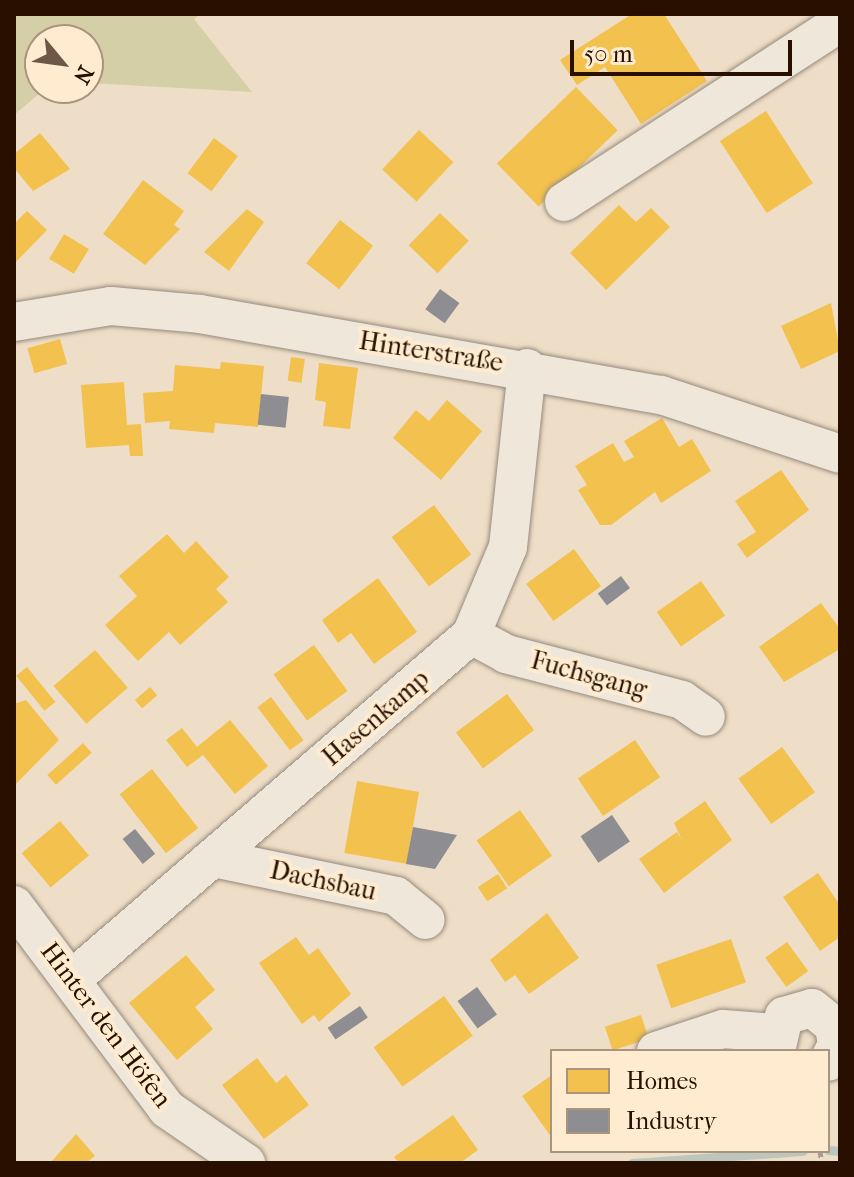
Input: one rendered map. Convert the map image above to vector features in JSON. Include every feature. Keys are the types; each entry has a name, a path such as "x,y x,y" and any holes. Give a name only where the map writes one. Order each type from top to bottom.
{"street":[{"path":"564,202 840,23"},
{"name":"Hinterstraße","path":"14,322 111,306 527,368 661,395 840,454"},
{"name":"Hasenkamp","path":"71,980 471,635 508,547 527,368"},
{"name":"Fuchsgang","path":"471,635 506,654 682,700 706,717"},
{"name":"Dachsbau","path":"213,858 396,896 426,920"},
{"name":"Hinter den Höfen","path":"14,905 167,1109 246,1163"},
{"path":"662,1049 723,1029 776,1042 792,1011 830,997 837,1035 830,1056"}],"shaded area":[{"path":"14,14 201,14 194,19 252,92 104,84 104,24 24,24 24,104 27,104 14,115"}],"building: Homes":[{"path":"632,14 664,14 707,81 641,124 605,67 577,85 560,60"},
{"path":"576,87 618,130 539,207 497,163"},
{"path":"766,111 813,183 767,213 720,141"},
{"path":"419,130 453,162 417,202 382,169"},
{"path":"40,133 70,169 33,191 14,168 14,154"},
{"path":"214,138 238,156 211,191 188,173"},
{"path":"143,180 184,211 174,225 180,229 145,265 103,234"},
{"path":"619,205 636,222 651,208 670,227 606,290 570,253"},
{"path":"247,209 264,222 229,271 204,252"},
{"path":"27,211 47,230 14,264 14,224"},
{"path":"440,213 469,241 438,273 409,245"},
{"path":"340,220 373,246 339,289 306,263"},
{"path":"64,234 89,249 74,274 49,259"},
{"path":"831,303 840,351 801,369 781,326"},
{"path":"60,339 67,364 34,373 27,348"},
{"path":"291,357 305,359 302,383 288,381"},
{"path":"221,362 264,366 258,427 215,423 214,433 169,429 170,421 145,423 143,393 173,391 175,365 220,369"},
{"path":"319,363 358,368 350,429 323,426 326,402 315,400"},
{"path":"124,382 127,425 141,424 143,456 130,456 129,445 86,448 81,385"},
{"path":"447,400 482,431 441,480 393,438 416,410 429,421"},
{"path":"662,418 679,447 692,439 711,471 661,503 655,492 611,525 600,525 578,490 587,485 575,466 613,443 624,462 634,457 624,441"},
{"path":"781,470 809,510 747,558 737,544 756,532 735,501"},
{"path":"434,505 471,555 429,586 392,537"},
{"path":"167,534 184,553 196,541 229,577 216,589 228,602 180,645 169,632 138,661 105,625 137,596 119,576"},
{"path":"574,549 601,586 553,621 526,584"},
{"path":"378,578 417,632 374,664 351,633 338,643 322,620"},
{"path":"701,581 725,615 681,646 657,612"},
{"path":"821,603 840,629 840,649 784,682 759,647"},
{"path":"314,645 348,691 307,721 274,674"},
{"path":"95,650 128,688 86,724 53,686"},
{"path":"27,667 55,702 44,711 16,676"},
{"path":"150,687 157,695 142,708 135,700"},
{"path":"507,694 534,730 483,768 456,733"},
{"path":"271,697 303,740 290,750 257,707"},
{"path":"26,700 59,740 14,786 14,704"},
{"path":"230,720 268,766 235,794 203,755 187,767 166,740 182,728 197,747"},
{"path":"635,740 660,777 603,816 578,779"},
{"path":"83,743 92,753 56,785 47,775"},
{"path":"782,747 815,792 771,824 738,779"},
{"path":"152,769 198,828 166,853 120,794"},
{"path":"357,781 419,792 406,864 344,853"},
{"path":"705,801 732,840 664,893 639,859 677,832 682,840 674,823"},
{"path":"520,810 552,856 509,886 477,840"},
{"path":"60,821 89,855 51,888 22,853"},
{"path":"818,873 840,905 840,937 820,951 783,897"},
{"path":"498,874 507,888 487,901 478,887"},
{"path":"547,913 579,958 529,994 515,975 505,982 490,960"},
{"path":"296,937 309,955 318,948 351,994 319,1022 314,1015 302,1024 259,963"},
{"path":"731,939 746,982 671,1008 656,965"},
{"path":"787,942 808,971 786,987 765,958"},
{"path":"186,955 215,990 195,1007 213,1029 177,1060 129,1003"},
{"path":"444,996 473,1036 402,1087 374,1047"},
{"path":"641,1015 649,1039 612,1049 605,1027"},
{"path":"257,1058 276,1083 286,1075 309,1105 264,1139 222,1085"},
{"path":"550,1076 550,1135 522,1096"},
{"path":"453,1115 478,1150 460,1163 399,1163 394,1157"},
{"path":"76,1134 95,1156 86,1163 50,1163"}],"building: Industry":[{"path":"440,289 459,303 445,323 425,309"},
{"path":"261,394 289,397 286,428 258,425"},
{"path":"621,576 630,588 607,605 598,593"},
{"path":"612,815 630,842 598,863 580,836"},
{"path":"413,827 457,835 435,869 406,864"},
{"path":"135,829 155,854 143,864 123,839"},
{"path":"477,987 497,1015 478,1029 458,1001"},
{"path":"360,1006 368,1018 335,1039 328,1028"}],"waterway":[{"path":"830,1150 840,1151"},
{"path":"632,1163 774,1153"}]}
